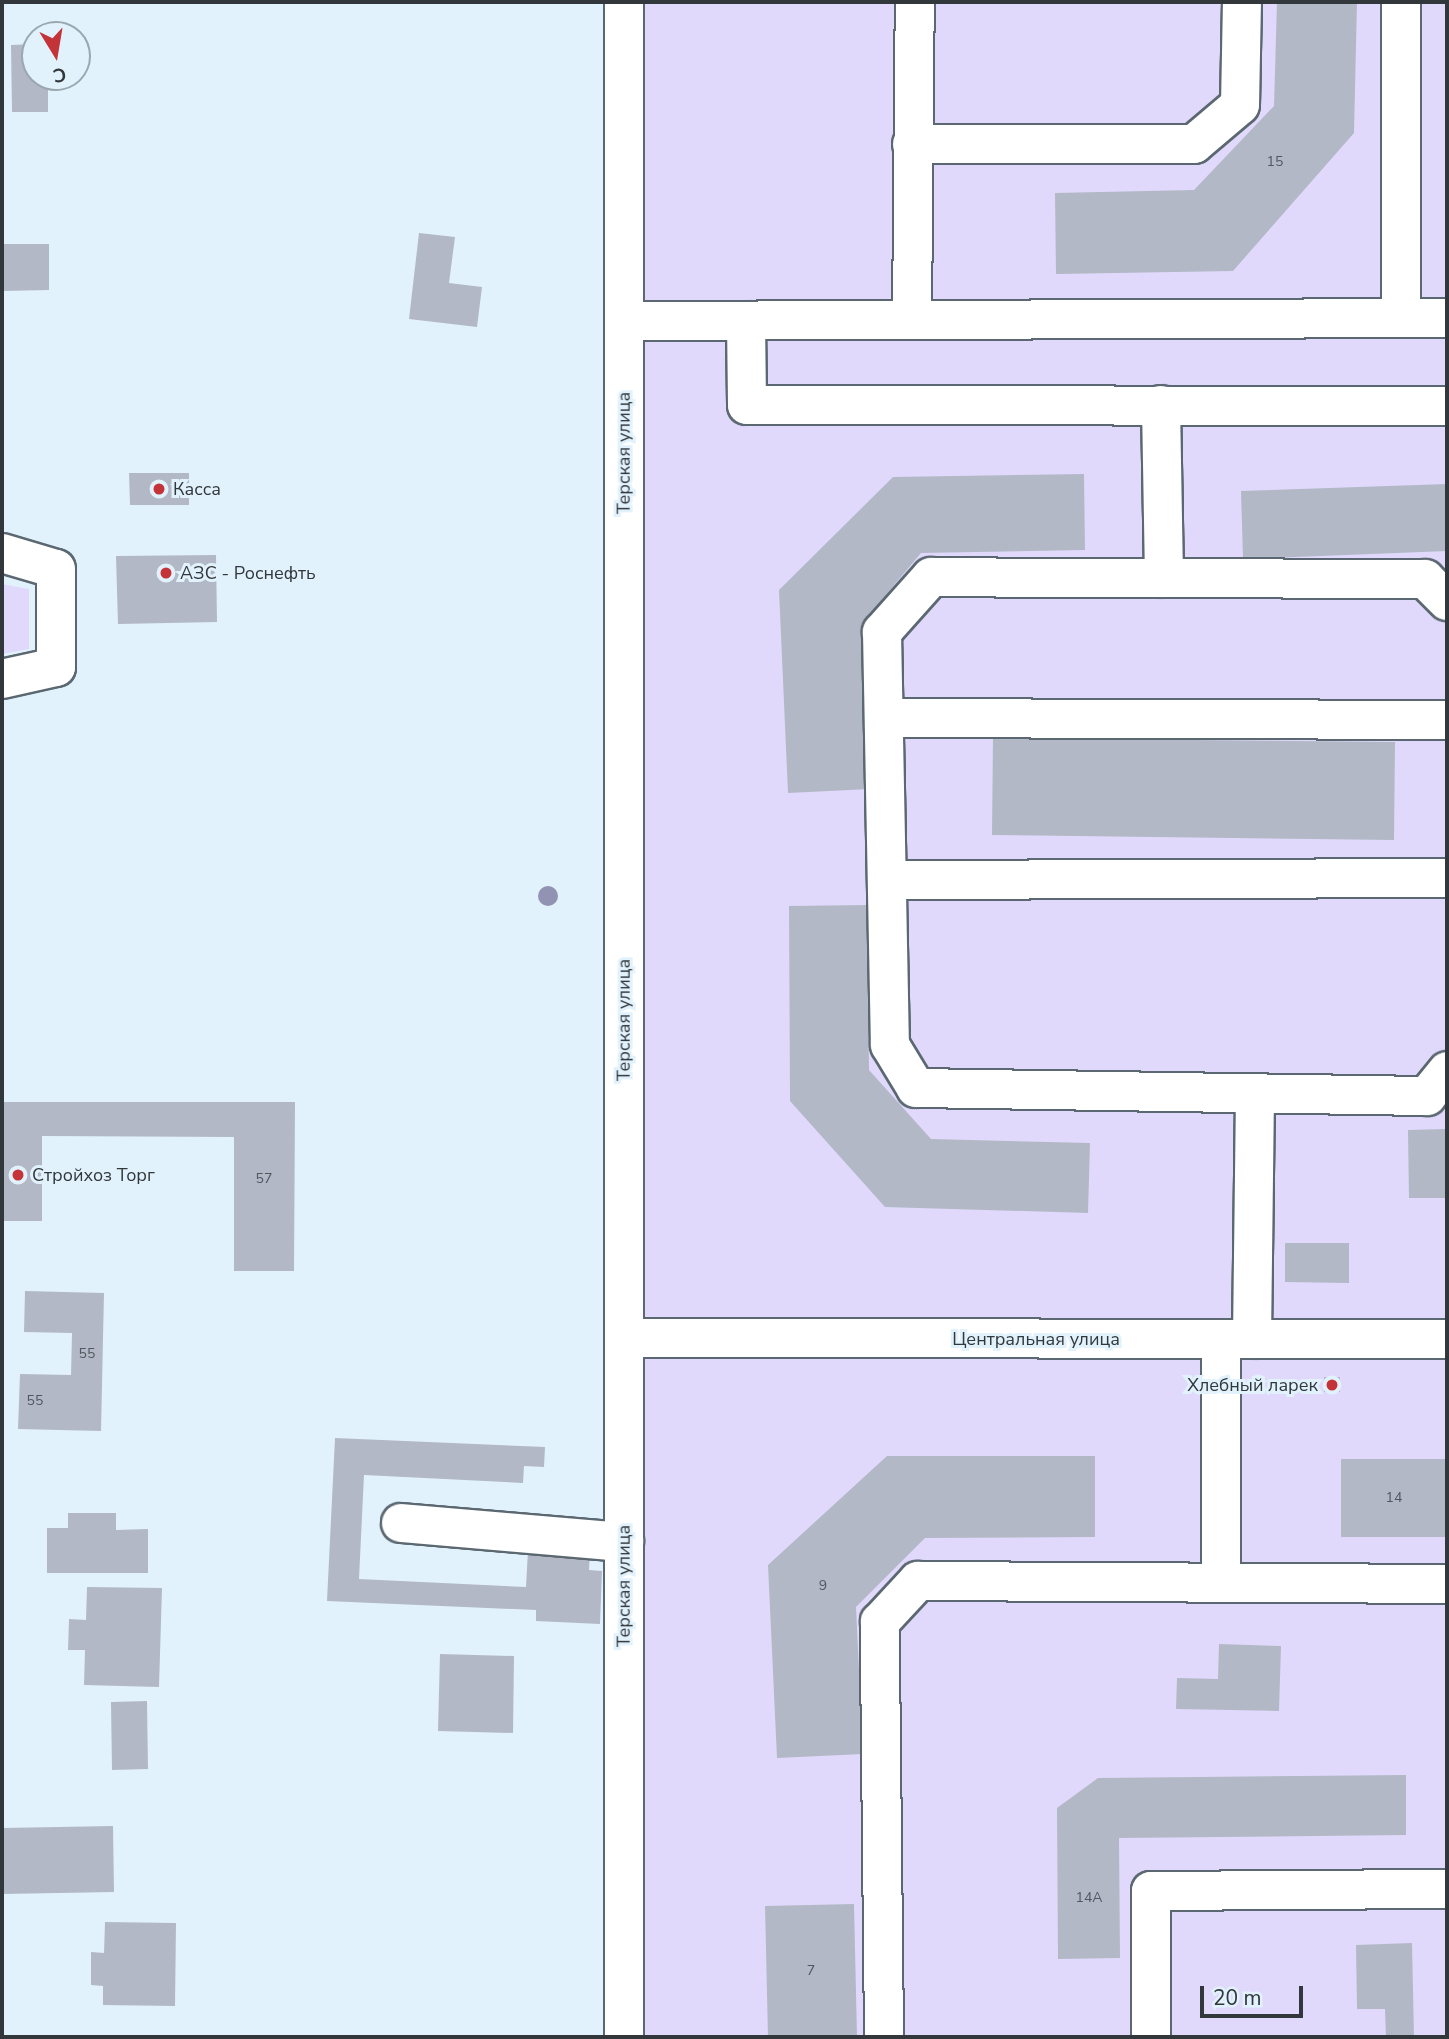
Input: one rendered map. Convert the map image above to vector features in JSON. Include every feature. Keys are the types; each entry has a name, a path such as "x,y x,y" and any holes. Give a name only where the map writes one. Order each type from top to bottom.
{"street":[{"name":"Терская улица","path":"624,2 624,2037"},
{"path":"912,320 915,2"},
{"path":"912,144 1194,144 1240,105 1242,2"},
{"path":"1401,318 1402,2"},
{"path":"624,321 1447,318"},
{"path":"746,321 747,405 1447,406"},
{"path":"1161,405 1164,578"},
{"path":"2,553 56,569 56,667 2,679"},
{"path":"1447,601 1425,579 931,577 883,632 890,1045 916,1088 1427,1096 1447,1072"},
{"path":"884,718 1447,720"},
{"path":"887,880 1447,878"},
{"path":"1221,1583 1255,1094"},
{"name":"Центральная улица","path":"624,1338 1447,1339"},
{"path":"401,1523 624,1542"},
{"path":"884,2037 880,1622 918,1581 1447,1584"},
{"path":"1151,2037 1151,1891 1447,1889"}],"shaded area":[{"path":"624,2 1447,2 1447,2037 624,2037"},
{"path":"2,584 29,589 29,649 2,654"}],"building":[{"path":"1277,2 1357,2 1354,133 1233,271 1056,274 1055,193 1194,190 1274,106"},
{"path":"11,45 21,45 21,91 48,91 48,112 12,112"},
{"path":"419,233 455,237 449,283 482,287 477,327 409,319"},
{"path":"2,244 49,244 49,290 2,291"},
{"name":"Касса","path":"129,473 189,473 189,505 130,505"},
{"path":"1084,474 1085,550 921,553 863,622 870,789 788,793 779,590 893,477"},
{"path":"1447,484 1447,551 1243,559 1241,491"},
{"name":"АЗС - Роснефть","path":"216,555 217,622 118,624 116,556"},
{"path":"993,738 1395,742 1394,840 992,835"},
{"path":"867,905 869,1070 931,1139 1090,1143 1088,1213 885,1207 790,1101 789,906"},
{"path":"2,1102 295,1102 294,1271 234,1271 234,1137 42,1136 42,1221 2,1221"},
{"path":"1447,1129 1447,1198 1409,1198 1408,1130"},
{"path":"1285,1243 1349,1243 1349,1283 1285,1282"},
{"path":"25,1291 104,1293 101,1431 18,1429 20,1374 71,1375 72,1333 24,1332"},
{"name":"Хлебный ларек","path":"1324,1377 1340,1377 1340,1392 1324,1392"},
{"path":"335,1438 545,1447 544,1467 524,1466 523,1483 364,1475 359,1579 526,1587 528,1550 590,1553 589,1570 602,1571 600,1624 536,1621 536,1610 327,1601"},
{"path":"887,1456 1095,1456 1095,1537 925,1538 856,1607 863,1754 777,1758 768,1565"},
{"path":"1341,1459 1447,1459 1447,1537 1341,1537"},
{"path":"68,1513 116,1513 116,1530 148,1529 148,1573 47,1573 47,1528 68,1528"},
{"path":"87,1587 162,1588 159,1687 84,1685 85,1650 68,1650 69,1619 86,1620"},
{"path":"1219,1644 1281,1646 1279,1711 1176,1709 1177,1678 1218,1679"},
{"path":"440,1654 514,1656 513,1733 438,1731"},
{"path":"147,1701 148,1769 112,1770 111,1702"},
{"path":"1406,1775 1406,1835 1119,1838 1120,1958 1058,1959 1057,1808 1098,1778"},
{"path":"113,1826 114,1892 2,1894 2,1828"},
{"path":"854,1904 857,2037 768,2037 765,1906"},
{"path":"105,1922 176,1923 175,2006 103,2005 103,1986 91,1985 91,1952 104,1953"},
{"path":"1412,1943 1414,2037 1386,2037 1385,2009 1357,2009 1356,1945"}],"place":[{"name":"Касса","path":"159,489"},
{"name":"АЗС - Роснефть","path":"166,573"},
{"name":"Стройхоз Торг","path":"18,1175"},
{"name":"Хлебный ларек","path":"1332,1385"}]}
